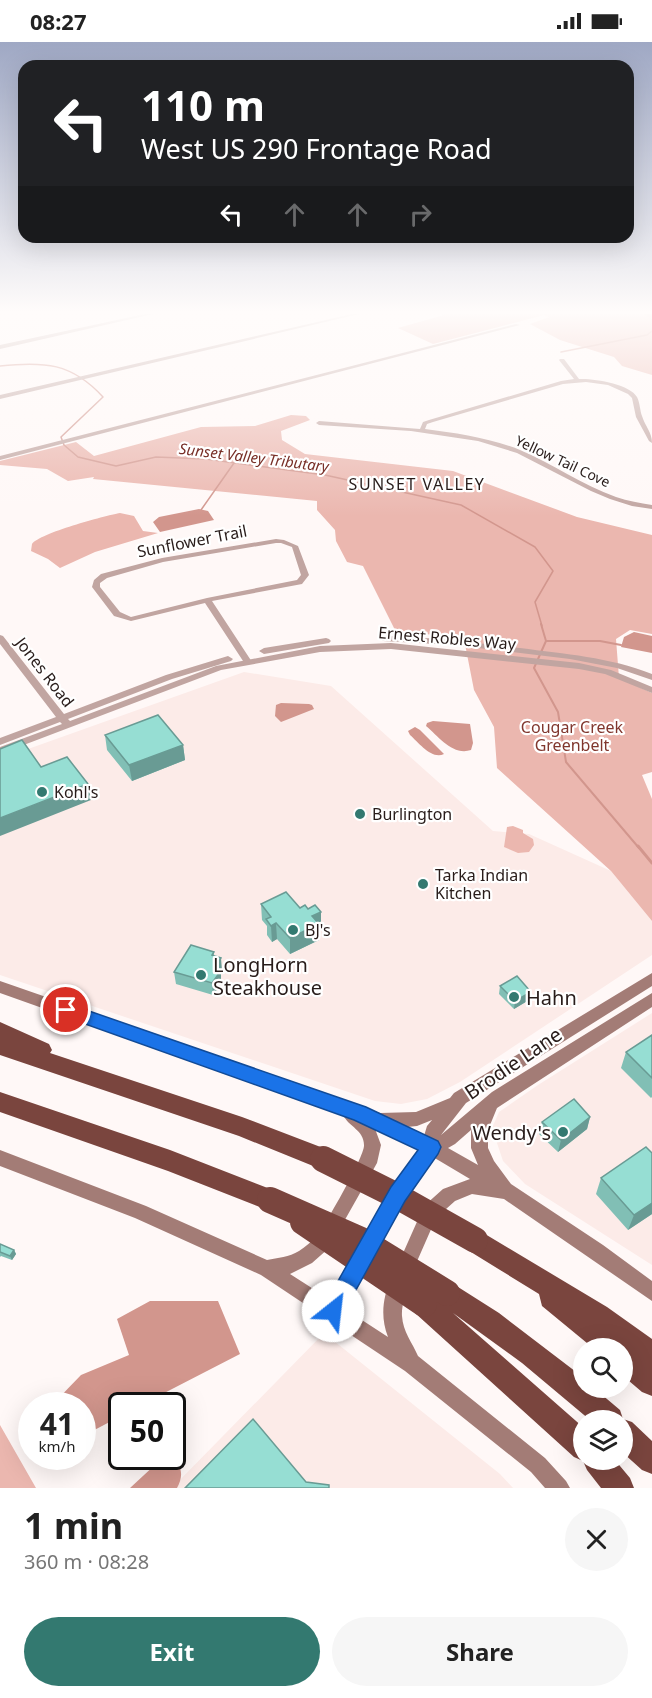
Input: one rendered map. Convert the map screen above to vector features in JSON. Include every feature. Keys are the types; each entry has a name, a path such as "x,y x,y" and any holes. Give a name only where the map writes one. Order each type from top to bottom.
{"highway":[{"path":"0,1031 95,1077"},
{"path":"0,1046 242,1127 323,1159 395,1195 475,1240 598,1316 652,1355"},
{"path":"0,1102 170,1161 270,1200 436,1299 511,1336 599,1410"},
{"path":"513,1265 601,1338"},
{"path":"436,1299 573,1436"},
{"path":"633,1366 652,1382"},
{"path":"633,1442 652,1460"},
{"path":"605,1470 620,1488"}],"main road":[{"name":"Brodie Lane","path":"333,1311 398,1194 431,1147 433,1131 460,1098 652,979"},
{"path":"0,987 378,1120 431,1147 511,1194 597,1251 652,1292"},
{"name":"Brodie Lane","path":"431,1147 449,1139 498,1097 652,999"},
{"path":"498,1097 482,1119 477,1134 488,1169 511,1194"},
{"path":"378,1120 417,1119 435,1113 460,1098"},
{"path":"267,1269 289,1265 306,1257 323,1242 368,1163 373,1145 366,1126 341,1106"},
{"path":"0,1158 140,1212 267,1269 412,1364 538,1465 560,1488"},
{"path":"412,1364 399,1344 391,1318 392,1307 394,1296 430,1212 449,1195 472,1186 511,1194"}],"street":[{"path":"0,397 69,381"},
{"path":"0,458 298,381"},
{"path":"421,432 425,423 566,381"},
{"path":"589,381 609,384 630,393 635,398 639,417 652,441"},
{"name":"Yellow Tail Cove","path":"319,423 472,438 531,457 613,499 652,507"},
{"name":"Sunflower Trail","path":"276,541 295,546 305,575 299,582 207,600 141,618 126,618 117,614 97,590 96,584 108,575 193,554 276,541"},
{"path":"207,600 246,658"},
{"name":"Jones Road","path":"0,638 64,721"},
{"name":"Ernest Robles Way","path":"0,742 23,737 199,667 246,658 320,649 391,646 520,655 610,663 652,677"},
{"name":"Ernest Robles Way","path":"550,658 608,672 652,690"},
{"name":"Ernest Robles Way","path":"0,751 23,737"}],"shaded area":[{"path":"199,509 208,511 214,520 160,532 153,522 159,517"},
{"path":"634,632 652,636 652,653 621,647 624,637"},
{"path":"244,672 331,686 493,831 529,834 611,871 652,921 652,955 460,1082 427,1099 401,1104 375,1101 0,975 0,759"},
{"path":"281,703 309,704 314,709 281,722 275,716 276,705"},
{"path":"433,721 470,724 473,743 471,750 452,748 426,726 427,723"},
{"path":"415,727 444,754 430,753 410,735 408,731"},
{"path":"652,1013 652,1265 525,1184 503,1161 492,1128 499,1112"},
{"path":"150,1301 218,1301 240,1354 166,1392 108,1392 108,1423 96,1429 96,1392 65,1392 81,1375 129,1355 117,1319"},
{"path":"324,1333 500,1474 513,1488 172,1488"},
{"path":"149,1470 180,1470 181,1476 177,1488 130,1488"}],"green space":[{"name":"Cougar Creek Greenbelt","path":"291,415 306,416 310,420 281,431 282,440 305,454 453,471 577,517 652,535 652,634 630,630 616,639 619,678 652,693 652,772 642,775 652,799 652,921 611,871 497,768 494,727 474,690 464,639 395,630 363,566 347,562 336,541 335,530 317,510 317,501 93,479 94,477 68,481 47,469 0,465 0,461 76,442 94,456 201,427 255,426"},
{"path":"120,513 134,516 143,531 158,533 95,552 60,568 31,551 32,544 47,535 87,521"},
{"path":"513,826 523,830 523,833 533,839 534,845 529,852 518,853 504,847 507,827"},
{"path":"0,1425 18,1456 18,1470 26,1470 36,1488 0,1488"}],"building":[{"path":"158,715 183,745 129,765 105,735"},
{"name":"Kohl's","path":"22,740 41,767 67,757 88,784 0,818 0,749"},
{"path":"286,892 300,908 305,905 308,909 315,905 321,912 312,916 319,924 290,938 276,923 271,926 266,919 271,917 261,904"},
{"path":"191,945 214,952 212,955 221,958 216,966 220,968 220,972 212,983 174,972"},
{"path":"517,976 531,992 515,1001 500,986"},
{"path":"652,1035 652,1078 626,1052"},
{"path":"574,1099 590,1117 561,1140 542,1122"},
{"path":"646,1147 652,1153 652,1203 634,1215 601,1178"},
{"path":"0,1244 14,1250 10,1256 0,1252"},
{"path":"253,1419 306,1482 329,1485 329,1488 185,1488"}],"waterway":[{"name":"Sunset Valley Tributary","path":"85,381 103,397 61,437 64,445 78,457 116,466 156,457 206,459 325,475 461,505 535,547 553,571 535,602 542,626"},
{"path":"201,510 234,463"},
{"name":"Sunset Valley Tributary","path":"541,624 546,641 534,668 558,712 566,762 639,848"},
{"path":"547,641 600,641 621,645"},
{"name":"Sunset Valley Tributary","path":"638,846 652,863"}],"place":[{"name":"Kohl's","path":"42,792"},
{"name":"Burlington","path":"360,814"},
{"name":"Tarka Indian Kitchen","path":"423,884"},
{"name":"BJ's","path":"293,930"},
{"name":"LongHorn Steakhouse","path":"201,975"},
{"name":"Hahn","path":"514,997"},
{"name":"Wendy's","path":"563,1132"}],"district":[{"name":"SUNSET VALLEY","path":"417,484"}],"route":[{"path":"66,1010 360,1113 431,1147 398,1194 333,1311"}]}
